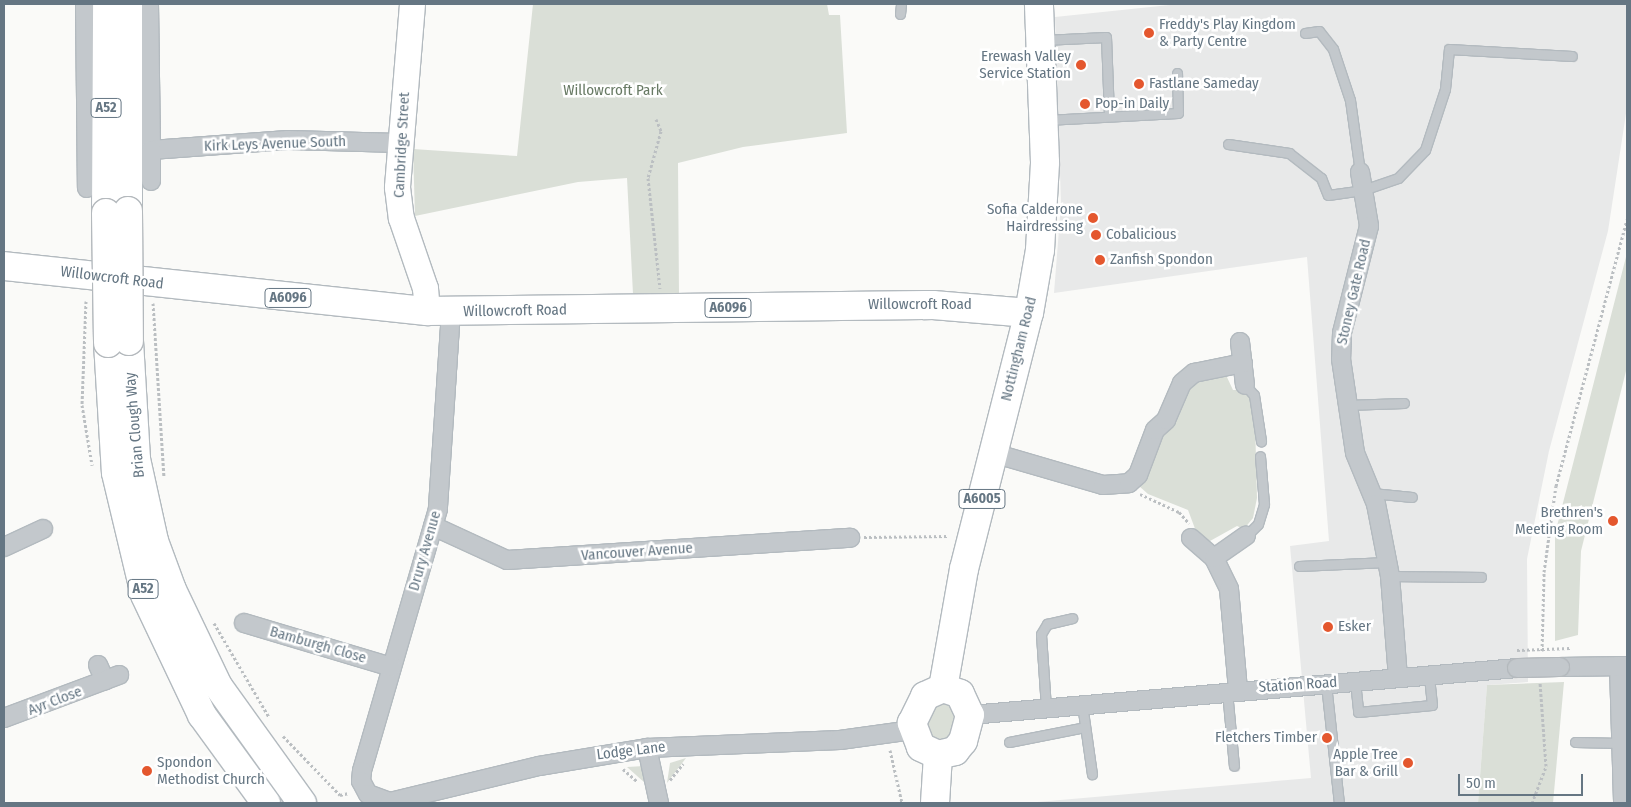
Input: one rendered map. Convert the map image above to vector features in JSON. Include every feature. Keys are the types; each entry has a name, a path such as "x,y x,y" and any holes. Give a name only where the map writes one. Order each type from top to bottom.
{"main road":[{"name":"Brian Clough Way","path":"107,4 117,212 119,342 116,473 145,595 202,715 266,803"},
{"name":"Brian Clough Way","path":"117,212 128,4"},
{"name":"Nottingham Road","path":"943,688 964,569 1029,313 1044,213 1044,120 1039,4"},
{"name":"Willowcroft Road","path":"4,266 150,283 439,311 933,304 1029,313"},
{"name":"Brian Clough Way","path":"119,342 136,459 162,564 208,667 284,780 302,803"},
{"path":"943,688 960,694 970,715 963,742 954,751 938,755 921,747 899,732 917,705 943,688"},
{"path":"935,803 938,755"},
{"path":"284,780 316,803"}],"street":[{"path":"85,4 87,188"},
{"path":"149,4 151,181"},
{"name":"Cambridge Street","path":"412,4 400,143 398,203 425,288 439,311"},
{"name":"Kirk Leys Avenue South","path":"151,150 288,140 400,143"},
{"name":"Stoney Gate Road","path":"1360,172 1370,226 1342,333 1346,405 1355,453 1372,493 1389,569 1398,677"},
{"name":"Drury Avenue","path":"359,788 433,526 443,464 439,311"},
{"path":"1240,342 1245,385"},
{"path":"993,453 1103,485 1129,483 1138,474 1155,430 1166,420 1182,383 1194,373 1243,363"},
{"name":"Vancouver Avenue","path":"433,526 507,560 850,538"},
{"path":"1214,558 1246,536"},
{"path":"4,547 35,538"},
{"path":"1191,538 1214,558 1229,589 1232,690"},
{"name":"Bamburgh Close","path":"244,623 392,667"},
{"name":"Station Road","path":"970,715 1232,690 1326,684 1429,674 1517,661 1560,667 1623,666"},
{"path":"1623,666 1623,803"},
{"name":"Ayr Close","path":"4,718 107,674"},
{"name":"Lodge Lane","path":"359,788 374,798 390,802 438,787 606,754 647,748 899,732"},
{"path":"647,748 658,800"}],"lane":[{"path":"900,14 901,4"},
{"path":"1305,33 1319,31 1333,49 1350,100 1360,172"},
{"path":"1040,40 1106,37 1109,116"},
{"path":"1228,144 1289,153 1321,178 1328,195 1363,190 1398,178 1425,150 1445,90 1449,49 1572,56"},
{"path":"1044,120 1178,112 1177,73"},
{"path":"1245,385 1256,402 1261,441"},
{"path":"1346,405 1404,403"},
{"path":"1246,536 1258,524 1264,504 1260,456"},
{"path":"1372,493 1412,497"},
{"path":"1299,566 1389,569 1481,577"},
{"path":"1046,708 1041,634 1048,624 1072,618"},
{"path":"1356,680 1358,712 1432,705 1429,674"},
{"path":"1326,684 1339,803"},
{"path":"1232,690 1234,766"},
{"path":"1082,704 1092,774"},
{"path":"1008,742 1085,727"},
{"path":"1575,742 1622,743"}],"path":[{"path":"656,119 660,131 648,178 648,196 662,309"},
{"path":"1541,658 1544,572 1556,486 1627,219"},
{"path":"150,283 164,482"},
{"path":"1129,483 1148,501 1179,512 1191,528 1191,538"},
{"path":"850,538 950,532 948,541"},
{"path":"209,615 274,726"},
{"path":"1517,661 1529,647 1542,648"},
{"path":"1532,803 1546,766 1538,707 1540,678"},
{"path":"899,732 902,803"},
{"path":"280,733 340,795 359,788"},
{"path":"606,754 658,800 699,744"}],"shaded area":[{"path":"1179,4 1627,4 1627,107 1608,231 1549,451 1527,559 1528,682 1487,685 1478,803 1026,803 1311,778 1290,546 1329,541 1307,257 1054,293 1061,204 1055,17"}],"green space":[{"name":"Willowcroft Park","path":"533,4 827,4 829,15 840,15 847,133 743,147 678,163 679,294 633,294 627,178 578,182 415,216 413,149 517,156"},
{"path":"1627,253 1627,367 1581,551 1578,635 1555,641 1555,534"},
{"path":"1225,373 1233,390 1245,390 1250,396 1255,420 1257,498 1253,518 1244,529 1237,526 1210,541 1197,534 1188,510 1148,494 1139,486 1153,448 1188,388 1199,378"},
{"path":"1564,682 1553,803 1478,803 1487,685"},
{"path":"942,702 952,707 956,721 949,739 938,744 924,729 926,711"},
{"path":"686,758 667,783 670,763"},
{"path":"644,766 654,791 627,767"}],"place":[{"name":"Freddy's Play Kingdom & Party Centre","path":"1149,33"},
{"name":"Erewash Valley Service Station","path":"1081,65"},
{"name":"Fastlane Sameday","path":"1139,84"},
{"name":"Pop-in Daily","path":"1085,104"},
{"name":"Sofia Calderone Hairdressing","path":"1093,218"},
{"name":"Cobalicious","path":"1096,235"},
{"name":"Zanfish Spondon","path":"1100,260"},
{"name":"Brethren's Meeting Room","path":"1613,521"},
{"name":"Esker","path":"1328,627"},
{"name":"Fletchers Timber","path":"1327,738"},
{"name":"Apple Tree Bar & Grill","path":"1408,763"},
{"name":"Spondon Methodist Church","path":"147,771"}]}
